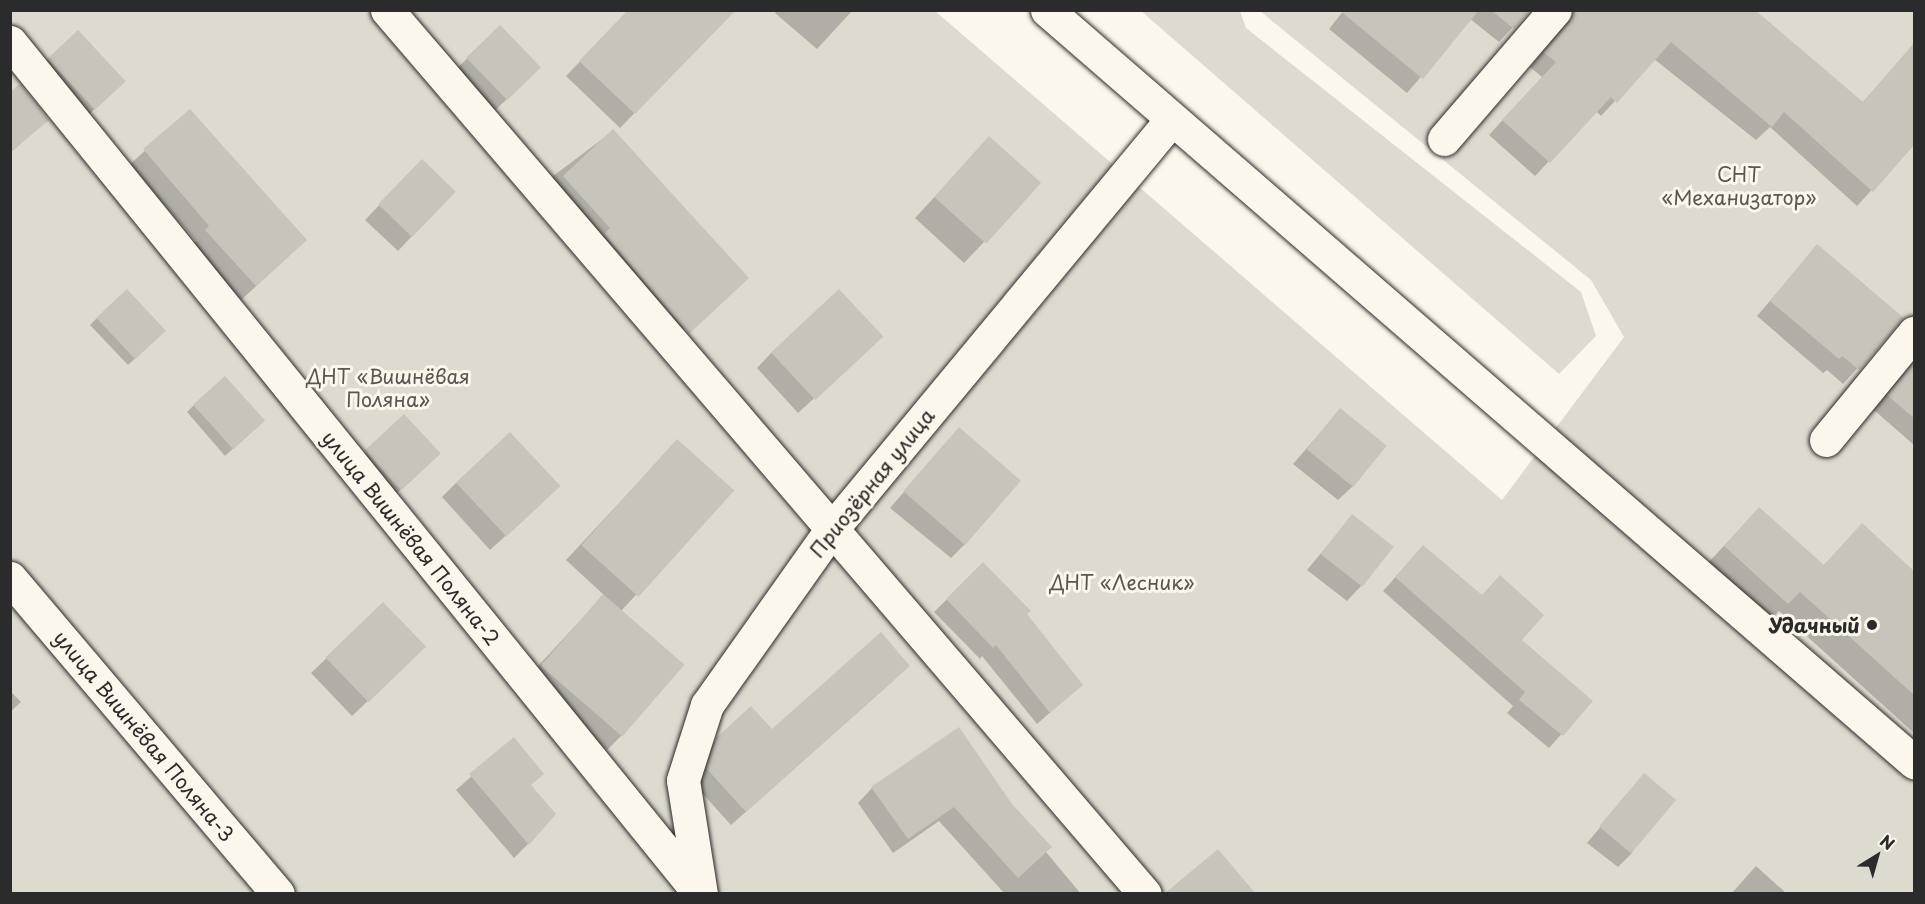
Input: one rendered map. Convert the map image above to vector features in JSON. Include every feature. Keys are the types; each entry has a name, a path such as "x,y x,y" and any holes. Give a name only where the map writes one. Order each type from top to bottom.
{"street":[{"path":"387,10 1145,894"},
{"path":"1047,10 1171,120 1914,762"},
{"path":"1444,139 1555,10"},
{"name":"улица Вишнёвая Поляна-2","path":"10,42 701,894"},
{"name":"Приозёрная улица","path":"701,894 683,780 707,705 831,530 1171,120"},
{"path":"1826,440 1914,333"},
{"name":"улица Вишнёвая Поляна-3","path":"10,578 278,894"}],"green space":[{"path":"10,11 935,11 1502,500 1624,337 1591,280 1260,11 1914,11 1914,893 11,893"},
{"path":"1141,11 1240,11 1246,28 1581,292 1596,336 1559,374"}],"building":[{"path":"628,10 736,10 635,114 579,61"},
{"path":"1339,10 1479,10 1423,79"},
{"path":"1491,10 1530,10 1514,29"},
{"path":"1573,10 1755,10 1863,102 1914,43 1914,145 1873,192 1784,112 1772,127 1671,42 1617,103 1611,97 1550,163 1502,120 1556,62 1543,52 1569,22"},
{"path":"500,25 541,67 507,100 466,58"},
{"path":"78,30 126,81 95,110 47,59"},
{"path":"20,84 49,120 10,153 10,92"},
{"path":"190,109 307,240 256,286 205,230 209,226 143,149"},
{"path":"613,129 749,278 689,334 604,234 610,228 563,176"},
{"path":"989,136 1041,183 986,244 934,197"},
{"path":"422,159 456,192 412,237 378,204"},
{"path":"1817,244 1904,318 1859,370 1842,356 1839,359 1770,301"},
{"path":"127,289 166,331 135,359 96,318"},
{"path":"839,289 883,337 815,400 771,352"},
{"path":"1914,362 1914,418 1887,395"},
{"path":"225,376 265,421 233,449 193,405"},
{"path":"1340,408 1387,446 1353,487 1307,449"},
{"path":"404,414 441,453 401,490 365,451"},
{"path":"959,427 1021,481 965,545 903,491"},
{"path":"510,432 560,486 506,537 456,482"},
{"path":"677,439 734,491 639,597 581,545"},
{"path":"1759,507 1824,565 1862,523 1914,571 1914,695 1800,592 1788,604 1724,546"},
{"path":"1352,514 1394,547 1362,587 1321,554"},
{"path":"1423,545 1482,595 1500,575 1544,615 1522,640 1593,701 1563,736 1519,700 1525,692 1395,577"},
{"path":"983,562 1031,611 1027,614 1083,685 1050,713 996,645 993,648 946,599"},
{"path":"603,594 685,665 622,737 541,666"},
{"path":"383,602 426,647 369,702 325,658"},
{"path":"881,632 910,666 746,812 706,768 716,738 751,706 772,729"},
{"path":"959,727 1012,804 1052,847 1018,878 954,807 908,839 871,787"},
{"path":"514,737 544,774 531,785 556,814 529,845 469,774"},
{"path":"1644,773 1676,800 1631,854 1599,827"},
{"path":"1218,849 1256,894 1164,894"}],"place":[{"name":"Удачный","path":"1872,625"}],"park label":[{"name":"СНТ «Механизатор»","path":"1739,186"},
{"name":"ДНТ «Вишнёвая Поляна»","path":"388,388"},
{"name":"ДНТ «Лесник»","path":"1122,582"}]}
